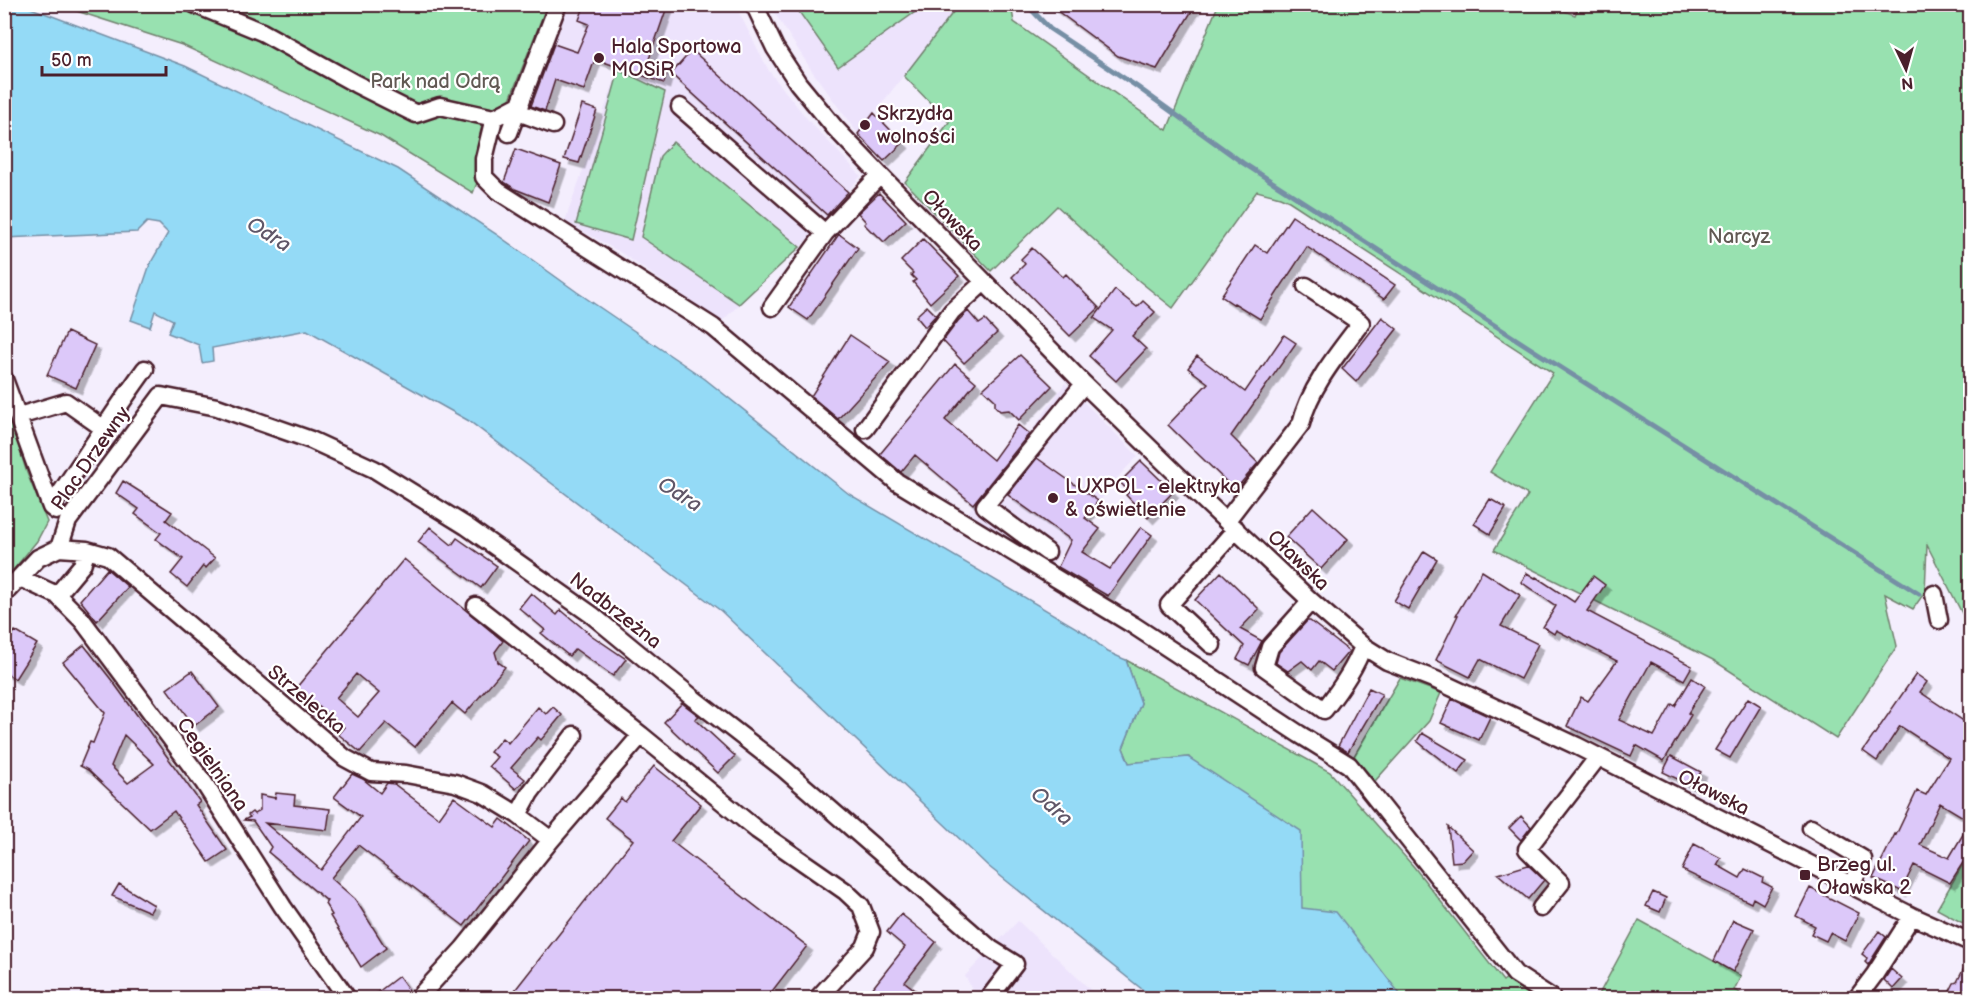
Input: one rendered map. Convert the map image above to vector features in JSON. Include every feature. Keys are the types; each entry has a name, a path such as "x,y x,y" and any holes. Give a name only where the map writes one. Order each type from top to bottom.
{"street":[{"path":"194,4 262,32 416,114 440,106 494,118 519,108 553,125"},
{"path":"509,133 558,4"},
{"name":"Oławska","path":"758,6 775,48 798,83 835,128 1084,384 1311,601 1363,646 1387,661 1436,680 1598,757 1912,916 1971,942"},
{"path":"680,107 825,233"},
{"path":"494,118 483,159 484,177 498,191 713,327 897,482 1133,625 1349,765 1515,974 1552,999"},
{"path":"772,307 825,233 880,175"},
{"path":"865,429 952,311 984,282"},
{"path":"1212,645 1168,605 1231,525 1301,424 1305,408 1334,360 1361,323 1306,286"},
{"path":"51,507 145,369"},
{"path":"4,379 51,507 68,521"},
{"path":"1047,552 985,506 1084,384"},
{"name":"Plac Drzewny","path":"59,548 68,521 160,396"},
{"name":"Nadbrzeżna","path":"160,396 217,407 310,440 374,469 466,526 592,615 784,769 991,949 1016,964 989,999"},
{"path":"18,416 66,402 103,428"},
{"path":"4,594 38,558 59,548"},
{"name":"Strzelecka","path":"59,548 87,550 108,556 345,758 371,772 406,774 455,783 482,793 518,815 551,840"},
{"path":"57,595 82,565 87,550"},
{"name":"Cegielniana","path":"20,578 57,595 82,620 204,783 283,907 347,999"},
{"path":"1934,594 1939,620"},
{"path":"1311,601 1270,647 1264,667 1324,710 1338,692 1363,646"},
{"path":"476,606 641,735 757,830 845,891 861,906 871,932 865,947 819,999"},
{"path":"518,815 530,794 574,735"},
{"path":"418,999 463,950 551,840 641,735"},
{"path":"1541,908 1561,883 1527,849 1598,757"},
{"path":"1811,828 1863,859 1852,885"},
{"path":"1857,999 1912,916"}],"shaded area":[{"path":"778,4 970,5 966,11 957,7 858,134 812,71 772,9"},
{"path":"567,5 735,5 769,71 808,120 861,176 800,247 721,322 623,254 565,221 619,68 553,44"},
{"path":"1065,383 1138,456 1117,478 1052,565 967,515 973,504 1003,468 1005,469"},
{"path":"1018,921 1099,998 969,998 974,992 965,976"}],"green space":[{"path":"803,4 925,5 838,67 797,9"},
{"name":"Narcyz","path":"1545,4 1575,15 1580,4 1970,5 1970,625 1927,545 1925,592 1913,609 1885,594 1897,646 1836,739 1713,660 1494,550 1528,495 1490,472 1553,373 1289,201 1257,191 1173,308 1138,280 1057,206 991,271 905,182 949,122 904,76 957,7 966,11 970,5 1011,5 1014,22 1167,130 1218,5"},
{"name":"Park nad Odrą","path":"58,5 547,5 473,193 381,136 182,45"},
{"path":"619,70 665,92 631,240 576,224"},
{"path":"673,142 800,247 739,304 641,237 660,156"},
{"path":"4,400 27,473 47,522 37,541 5,580"},
{"path":"1126,660 1330,772 1414,867 1503,981 1507,978 1541,998 1403,998 1380,970 1302,908 1189,757 1129,763 1123,748 1141,703"},
{"path":"1400,678 1441,693 1429,721 1375,781 1354,756"},
{"path":"1970,852 1970,927 1937,909"},
{"path":"1639,920 1741,976 1734,990 1749,998 1597,998"}],"water":[{"name":"Odra","path":"4,5 23,5 185,66 398,169 705,379 849,494 1085,633 1108,652 1126,660 1141,703 1123,748 1129,763 1188,757 1301,831 1302,908 1336,912 1403,998 1153,998 988,866 721,611 469,421 307,330 212,348 213,361 202,363 199,345 168,333 173,320 155,311 150,327 131,320 150,264 168,233 159,224 147,222 137,232 5,238"}],"building":[{"name":"Hala Sportowa MOSiR","path":"585,4 668,4 648,62 668,69 664,83 595,59 584,90 555,80 545,111 531,106 554,44 577,52 589,24 579,20"},
{"path":"1048,4 1196,4 1157,69 1118,56"},
{"path":"692,50 848,192 827,215 671,74"},
{"path":"582,105 597,110 579,163 564,159"},
{"path":"874,113 903,143 884,161 858,134"},
{"path":"516,149 561,165 548,202 515,189 504,182"},
{"path":"879,193 906,221 884,242 864,224 866,222 858,213"},
{"path":"1292,216 1395,285 1384,299 1307,247 1260,319 1221,296 1255,245 1267,253"},
{"path":"839,234 858,248 808,320 789,307"},
{"path":"923,239 959,276 930,303 913,282 916,280 911,275 913,273 901,261"},
{"path":"1032,248 1063,277 1066,274 1099,308 1070,336 1012,277 1025,264 1021,259"},
{"path":"1115,290 1137,307 1143,301 1155,312 1132,336 1146,349 1116,381 1089,356 1112,330 1094,318"},
{"path":"927,306 936,315 925,327 916,316"},
{"path":"968,311 979,324 985,320 997,333 964,363 943,341"},
{"path":"1382,317 1397,329 1356,382 1342,369"},
{"path":"67,332 95,345 76,388 47,375"},
{"path":"850,335 890,362 838,419 811,396"},
{"path":"1284,335 1296,343 1231,436 1258,463 1235,490 1168,425 1208,383 1188,368 1197,356 1245,392"},
{"path":"1020,355 1052,386 1019,420 1009,410 1000,411 995,406 995,400 983,389"},
{"path":"955,364 976,382 945,420 993,460 1018,425 1029,434 973,504 915,455 901,472 880,454"},
{"path":"1037,458 1098,501 1085,518 1100,529 1082,552 1110,569 1141,527 1152,535 1108,596 1058,567 1071,540 1008,495"},
{"path":"1141,461 1173,492 1148,518 1126,495 1129,492 1120,482"},
{"path":"123,481 172,512 166,520 215,558 206,568 203,566 187,587 171,574 183,559 156,539 161,533 135,514 139,509 116,493"},
{"path":"1490,499 1506,508 1490,534 1474,524"},
{"path":"1313,507 1348,539 1321,569 1286,537"},
{"path":"430,527 452,545 457,538 497,566 481,588 418,542"},
{"path":"1424,551 1437,559 1408,609 1394,601"},
{"path":"404,559 503,641 495,652 498,662 505,667 465,714 452,703 415,747 386,723 360,752 338,734 344,727 296,688","holes":["356,674 379,693 358,717 336,698"]},
{"path":"107,569 128,587 97,621 80,600"},
{"path":"1482,571 1520,595 1501,626 1538,644 1520,679 1480,659 1470,677 1436,660 1458,615 1456,615"},
{"path":"1221,572 1259,609 1240,629 1262,641 1249,665 1237,659 1244,646 1195,600"},
{"path":"1527,573 1574,602 1593,576 1605,585 1587,611 1692,666 1684,680 1651,662 1619,720 1654,736 1672,704 1675,706 1692,678 1705,686 1688,713 1691,715 1664,761 1636,745 1631,756 1567,726 1581,697 1588,701 1617,661 1556,630 1554,634 1543,627 1556,606 1521,582"},
{"path":"531,593 557,615 561,610 591,635 626,659 613,676 575,649 569,656 541,633 545,630 519,608"},
{"path":"1307,621 1349,651 1332,671 1319,661 1312,670 1302,661 1288,671 1276,663 1279,652"},
{"path":"15,631 37,644 15,679 4,672 4,647"},
{"path":"84,645 200,802 196,805 227,850 209,862 174,811 150,829 88,770 80,766 90,742 93,743 105,713 63,662","holes":["124,735 154,764 128,783 111,766"]},
{"path":"192,671 219,707 194,726 167,689"},
{"path":"1916,674 1927,682 1920,692 1971,726 1971,803 1963,817 1940,803 1920,845 1949,858 1971,821 1971,850 1950,883 1914,865 1901,891 1873,878 1917,791 1926,795 1949,758 1900,726 1877,761 1863,751"},
{"path":"1369,688 1382,694 1348,752 1338,746"},
{"path":"1748,698 1761,706 1730,758 1715,750"},
{"path":"1452,699 1490,717 1479,740 1441,723"},
{"path":"682,703 699,716 695,719 735,756 718,773 664,722"},
{"path":"538,707 546,714 553,707 562,715 541,740 538,737 511,768 525,779 516,789 489,766 497,757 490,752 502,738 508,743"},
{"path":"1422,733 1468,760 1458,773 1417,741"},
{"path":"1671,756 1701,772 1692,786 1663,772"},
{"path":"654,766 701,804 671,841 807,946 766,999 508,999 633,840 605,818 621,798 625,802"},
{"path":"352,774 363,779 380,793 387,783 394,784 439,818 454,797 495,827 501,819 529,841 464,926 358,845 331,878 355,899 386,948 361,967 330,916 332,915 325,904 327,901 268,852 271,847 253,821 244,820 250,817 248,815 252,812 254,814 260,810 260,795 275,798 276,793 295,795 294,805 330,809 327,830 265,823 321,870 361,817 334,797"},
{"path":"1521,816 1531,827 1521,840 1509,828"},
{"path":"1448,827 1473,850 1463,861 1452,862"},
{"path":"1694,844 1721,858 1717,865 1740,878 1745,869 1763,878 1762,882 1772,887 1763,904 1753,898 1751,903 1682,870"},
{"path":"1528,865 1544,880 1528,899 1498,874"},
{"path":"119,884 154,905 150,912 112,896"},
{"path":"1810,888 1859,913 1845,941 1830,933 1826,941 1811,934 1815,926 1796,916"},
{"path":"1653,892 1666,898 1660,912 1646,906"},
{"path":"901,914 936,942 905,982 927,999 864,999 905,947 887,932"},
{"path":"1733,920 1754,929 1733,972 1714,961"},
{"path":"1879,931 1886,937 1868,965 1865,962 1867,958 1862,954"},
{"path":"1971,954 1971,999 1946,999 1954,983 1957,982"},
{"path":"1891,969 1902,979 1893,989 1884,980"},
{"path":"399,976 409,990 397,999 369,999"}],"waterway":[{"path":"1026,4 1050,29 1136,86 1243,163 1919,594"}],"place":[{"name":"Hala Sportowa MOSiR","path":"599,58"},
{"name":"Skrzydła wolności","path":"865,125"},
{"name":"LUXPOL - elektryka & oświetlenie","path":"1053,498"},
{"name":"Brzeg ul. Oławska 2","path":"1805,875"}]}
